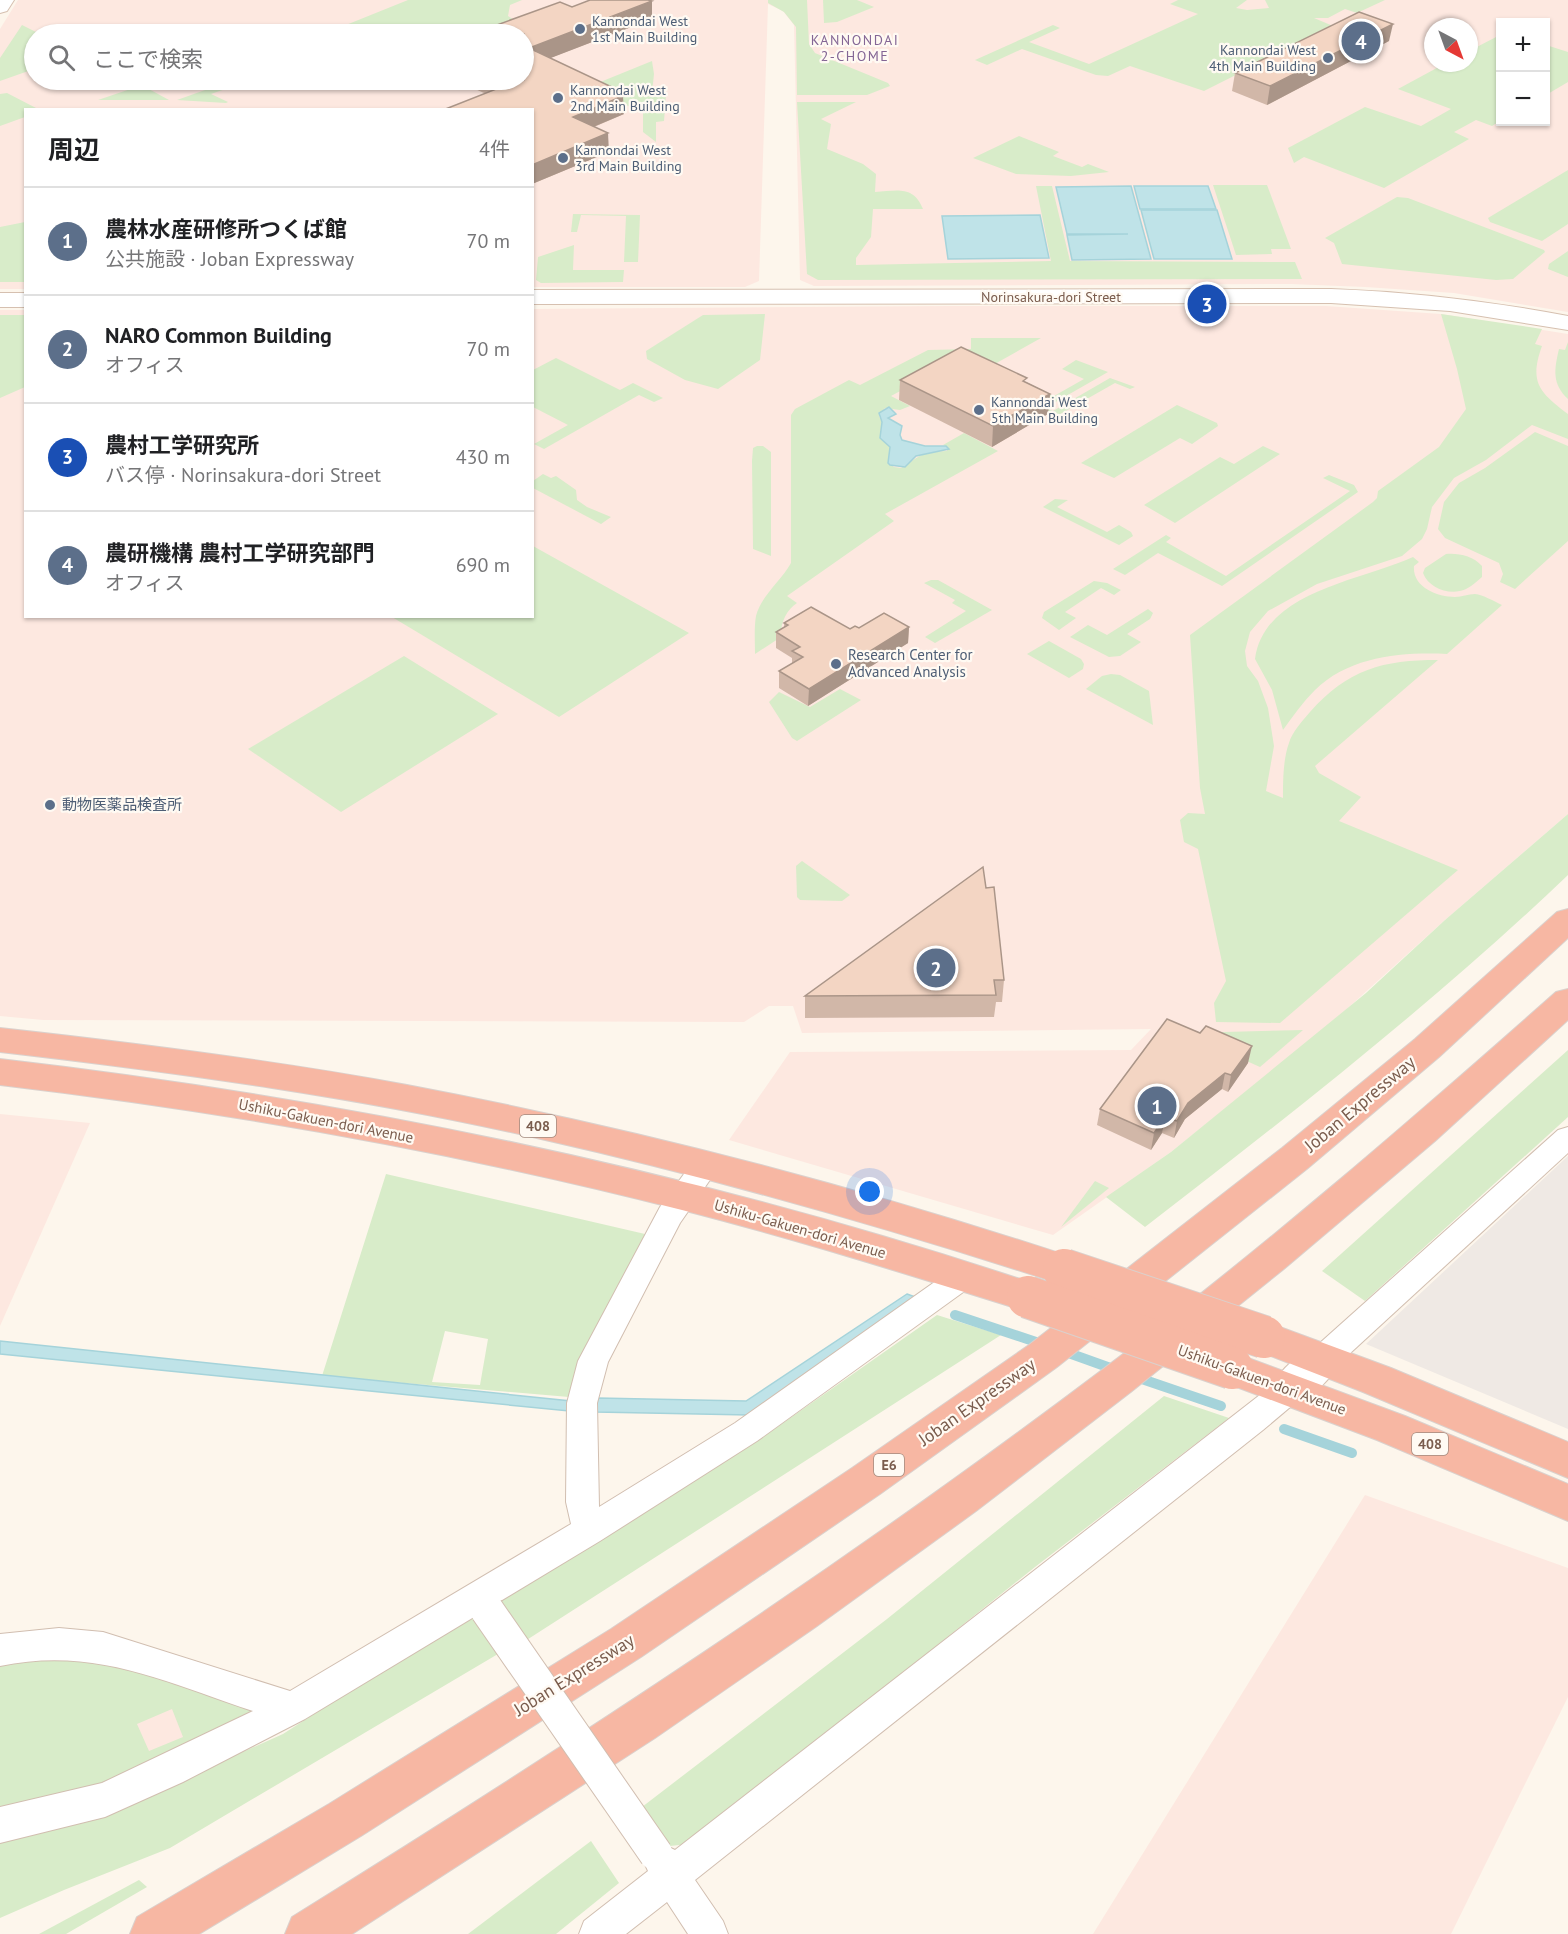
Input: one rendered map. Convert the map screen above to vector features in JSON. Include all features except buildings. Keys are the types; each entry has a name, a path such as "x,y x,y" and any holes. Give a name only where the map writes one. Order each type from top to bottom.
{"highway":[{"name":"Joban Expressway","path":"154,1934 345,1820 626,1643 866,1481 1043,1356 1295,1158 1427,1048 1568,920"},
{"path":"309,1934 390,1884 676,1697 920,1528 1104,1392 1335,1206 1479,1083 1568,1001"},
{"name":"408","path":"0,1040 117,1052 374,1093 499,1117 707,1164 999,1248 1264,1337 1568,1460"},
{"name":"Ushiku-Gakuen-dori Avenue","path":"0,1072 91,1082 284,1112 480,1150 683,1196 1028,1297 1290,1389 1391,1428 1568,1503"}],"street":[{"path":"0,7 5,0"},
{"name":"Norinsakura-dori Street","path":"534,297 1331,296 1422,301 1506,311 1568,322"},
{"path":"0,300 24,300"},
{"path":"597,1934 664,1865 1243,1429 1568,1137"},
{"path":"589,1531 582,1502 582,1403 593,1361 664,1226 707,1164"},
{"path":"0,1825 105,1800 171,1770 293,1708 482,1603 589,1531 746,1432 963,1277"},
{"path":"482,1603 710,1934"},
{"path":"0,1650 53,1643 91,1644 293,1708"}],"shaded area":[{"path":"18,0 1568,0 1568,312 1454,293 1291,284 814,286 800,280 794,25 783,11 768,4 759,281 745,287 534,287 534,108 24,108 24,289 0,289 0,29"},
{"path":"1326,306 1441,314 1568,334 1568,814 1445,920 1328,1026 1171,1152 1053,1235 729,1140 790,1052 1131,1050 1151,1029 802,1033 793,1006 769,1006 744,1022 43,1020 0,1016 0,310 24,310 24,618 534,618 534,309"},
{"path":"0,1114 90,1123 0,1326"},
{"path":"1568,1156 1568,1429 1366,1344"},
{"path":"1365,1495 1568,1568 1568,1697 1451,1934 1093,1934"},
{"path":"193,1688 255,1711 149,1763 122,1722"}],"green space":[{"path":"408,0 522,0 510,5 508,16 514,20 511,24 348,24"},
{"path":"768,0 807,0 809,44 815,53 888,83 890,86 867,95 797,95 796,27 784,12 768,3"},
{"path":"823,0 857,0 874,7 837,22 824,23"},
{"path":"1178,0 1247,0 1236,8 1247,10 1269,8 1265,0 1385,0 1357,13 1345,9 1328,18 1314,18 1333,26 1204,91 1130,66 1108,76 1096,75 1022,49 987,65 975,60 1053,25 1060,28 1029,42 1089,64 1198,14 1170,4"},
{"path":"22,25 24,26 24,73 0,81 0,58"},
{"path":"1496,37 1496,124 1492,126 1476,120 1454,132 1469,139 1384,188 1304,157 1294,163 1288,148 1365,107 1421,126 1451,109 1398,89 1429,72 1478,72 1478,46"},
{"path":"1550,46 1568,52 1568,82 1550,93"},
{"path":"652,61 654,74 652,93 666,94 664,121 656,122 656,142 643,132 643,113 588,87"},
{"path":"128,90 151,90 169,100 98,100"},
{"path":"205,90 222,90 211,94 228,102 226,103 177,100"},
{"path":"7,93 37,108 24,108 24,117 0,126 0,94"},
{"path":"797,102 856,102 821,119 831,124 827,149 863,164 876,174 875,192 904,191 914,196 923,209 873,209 871,237 856,258 856,265 1051,261 1036,186 1052,186 1070,261 1295,262 1302,279 818,280 807,274"},
{"path":"1019,136 1059,152 1053,156 1082,167 1088,164 1109,172 1071,176 1016,174 973,158"},
{"path":"1568,170 1568,224 1542,241 1490,222 1488,218"},
{"path":"1213,185 1267,185 1291,249 1271,249 1272,254 1236,255"},
{"path":"1397,197 1408,198 1545,252 1513,279 1496,280 1342,264 1334,243 1325,238"},
{"path":"573,214 640,215 638,262 624,262 626,216 581,215 577,232 571,232"},
{"path":"24,222 24,282 0,282 0,227"},
{"path":"574,245 573,270 624,270 623,282 541,283 536,280 538,257"},
{"path":"1568,251 1568,277 1548,269 1549,264"},
{"path":"765,314 760,360 718,389 685,380 647,359 646,351 703,315"},
{"path":"1441,314 1542,329 1535,344 1542,346 1536,369 1537,378 1539,385 1550,399 1568,414 1568,439 1532,425 1486,460 1454,478 1432,507 1422,539 1402,556 1317,584 1268,611 1250,632 1245,651 1247,666 1258,681 1268,708 1274,746 1266,791 1283,798 1284,763 1290,739 1301,722 1324,697 1353,677 1383,665 1418,660 1438,660 1315,766 1319,773 1361,797 1339,821 1458,870 1280,1023 1216,1022 1214,1003 1226,981 1198,849 1184,842 1180,820 1188,813 1205,814 1200,788 1190,635 1373,502 1377,498 1378,491 1439,447 1466,409"},
{"path":"0,315 24,315 24,387 0,398"},
{"path":"971,338 1041,338 984,370 928,376 891,396 910,406 900,410 885,408 879,416 882,422 880,438 890,447 889,463 901,468 922,455 947,451 946,446 943,445 964,433 998,451 885,514 894,521 787,596 797,603 784,618 781,637 755,654 756,616 767,595 791,563 791,415 795,409 849,380 860,385 928,350 971,349"},
{"path":"1568,342 1568,399 1559,388 1555,370 1559,349 1565,350"},
{"path":"556,358 620,390 633,383 663,398 654,402 639,395 544,449 534,444 568,425 534,408 534,369"},
{"path":"1076,360 1108,372 1052,404 1038,398 1046,393 1054,396 1084,379 1062,369"},
{"path":"1110,378 1135,387 1130,389 1115,383 1055,417 1021,401 1026,398 1053,411"},
{"path":"1177,405 1217,423 1218,426 1192,444 1180,438 1114,478 1081,463"},
{"path":"1535,432 1568,446 1568,541 1515,589 1500,582 1503,574 1499,563 1445,538 1438,529 1444,502 1459,483 1485,468"},
{"path":"763,446 771,452 771,556 753,549 752,461 753,448"},
{"path":"1263,446 1280,454 1175,523 1144,505 1220,457 1234,464"},
{"path":"543,474 551,478 556,476 576,490 577,500 611,517 601,524 534,489 534,480"},
{"path":"1329,475 1354,485 1358,492 1222,586 1158,553 1125,575 1113,569 1166,535 1171,538 1166,542 1226,576 1350,491 1323,478"},
{"path":"1055,499 1068,500 1057,507 1107,532 1119,525 1131,532 1133,536 1119,545 1043,507"},
{"path":"534,547 689,633 559,717 394,618 534,618"},
{"path":"1446,554 1461,555 1474,560 1482,566 1482,577 1460,591 1447,591 1435,587 1423,573 1425,568"},
{"path":"1413,557 1419,562 1414,566 1417,580 1434,593 1448,597 1478,595 1502,605 1447,654 1412,654 1377,658 1344,670 1315,690 1283,730 1272,690 1255,659 1262,636 1276,618 1295,603 1343,582"},
{"path":"938,580 992,610 935,643 925,637 966,611 952,603 955,600 924,583"},
{"path":"1094,581 1107,583 1121,590 1114,595 1101,588 1065,612 1076,618 1059,630 1042,618 1044,612"},
{"path":"1148,609 1153,613 1150,619 1127,634 1141,642 1120,656 1109,657 1070,637 1088,625 1107,635"},
{"path":"1049,641 1081,659 1084,664 1083,669 1069,678 1027,654"},
{"path":"404,656 498,714 341,812 248,749"},
{"path":"1120,675 1149,691 1153,725 1086,689 1102,676"},
{"path":"840,689 861,700 797,741 792,738 769,702 779,692 810,707"},
{"path":"1568,814 1568,875 1466,968 1361,1057 1145,1227 1106,1197 1171,1152 1366,993 1445,920"},
{"path":"802,861 850,895 842,901 800,900 797,897 796,866"},
{"path":"1303,1030 1260,1067 1184,1033"},
{"path":"1568,1050 1568,1117 1365,1301 1322,1271"},
{"path":"386,1174 645,1234 575,1374 569,1397 322,1376","holes":["445,1331 488,1339 480,1385 432,1382"]},
{"path":"1095,1181 1109,1188 1061,1227"},
{"path":"937,1315 1001,1335 522,1643 499,1602 508,1593 753,1444"},
{"path":"1164,1396 1229,1418 1035,1567 689,1844 670,1846 642,1807 887,1619"},
{"path":"469,1614 482,1621 503,1651 170,1848 0,1918 0,1842 136,1800 283,1734"},
{"path":"88,1657 193,1688 255,1711 95,1788 0,1809 0,1665 38,1658","holes":["172,1709 183,1737 149,1751 137,1724"]},
{"path":"591,1841 619,1883 556,1934 468,1934"},
{"path":"139,1880 147,1887 66,1934 39,1934"}],"water":[{"path":"1131,186 1151,259 1072,260 1067,235 1128,234 1067,234 1056,187"},
{"path":"1134,186 1208,186 1216,209 1140,209"},
{"path":"1141,210 1217,210 1232,259 1154,259"},
{"path":"1040,215 1049,258 948,259 942,216"},
{"path":"889,407 896,414 888,418 902,426 900,435 902,440 925,446 946,446 949,449 916,456 905,467 890,465 888,463 890,447 880,438 882,422 879,413"},
{"path":"907,1294 918,1298 749,1415 596,1412 598,1398 746,1401"},
{"path":"0,1341 571,1401 569,1411 0,1354"}],"waterway":[{"path":"955,1315 1042,1344"},
{"path":"1063,1351 1116,1370"},
{"path":"1136,1377 1221,1406"},
{"path":"1284,1429 1352,1453"}],"place":[{"name":"Kannondai West 1st Main Building","path":"580,29"},
{"name":"農研機構 農村工学研究部門","path":"1361,41"},
{"name":"Kannondai West 4th Main Building","path":"1328,58"},
{"name":"Kannondai West 2nd Main Building","path":"558,98"},
{"name":"Kannondai West 3rd Main Building","path":"563,158"},
{"name":"農村工学研究所","path":"1207,304"},
{"name":"Kannondai West 5th Main Building","path":"979,410"},
{"name":"Research Center for Advanced Analysis","path":"836,664"},
{"name":"動物医薬品検査所","path":"50,805"},
{"name":"NARO Common Building","path":"936,968"},
{"name":"農林水産研修所つくば館","path":"1157,1106"}],"district":[{"name":"KANNONDAI 2-CHOME","path":"855,48"}]}
